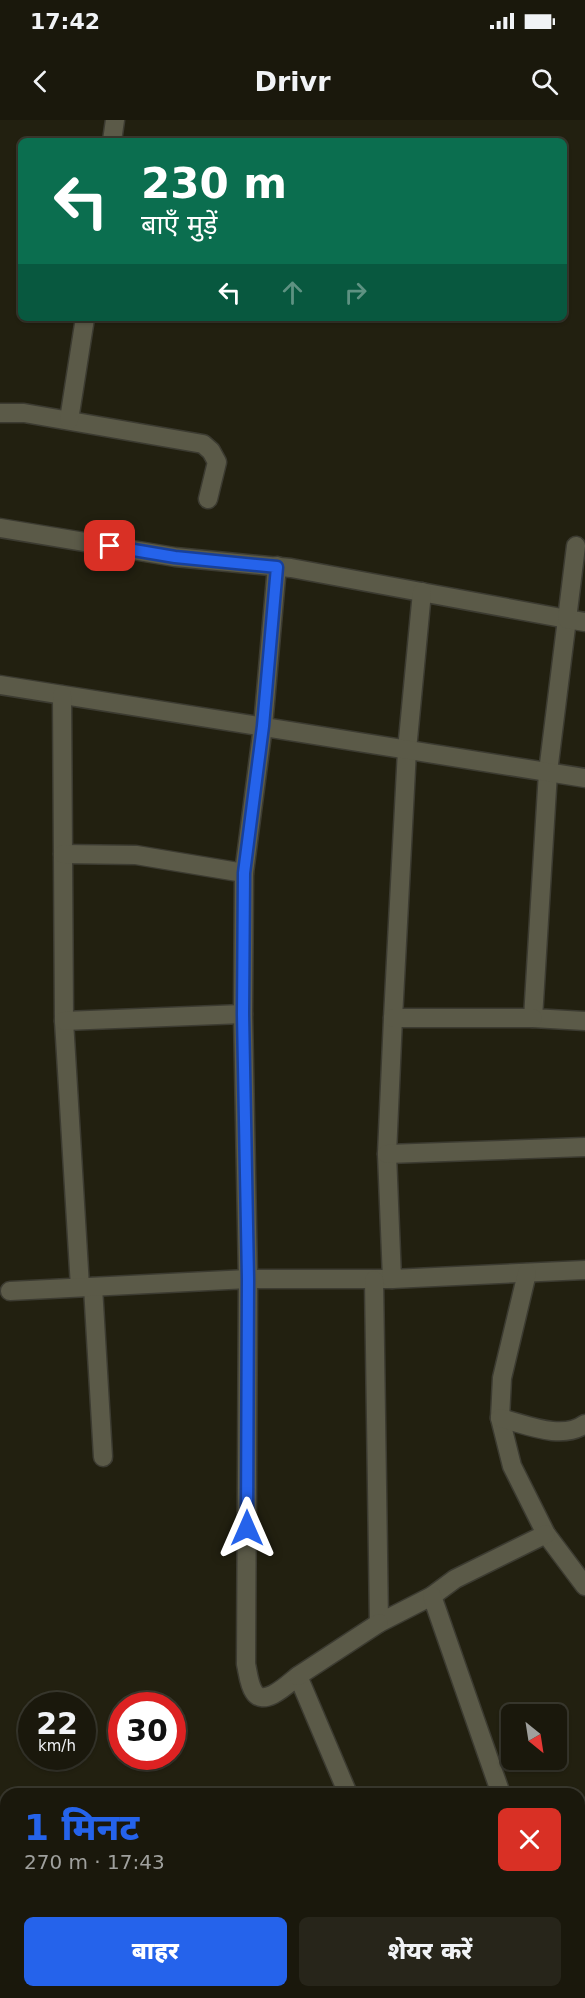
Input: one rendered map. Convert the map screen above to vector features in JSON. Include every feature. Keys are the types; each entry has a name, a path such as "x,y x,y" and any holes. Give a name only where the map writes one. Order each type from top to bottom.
{"street":[{"path":"112,138 115,120"},
{"path":"69,420 85,321"},
{"path":"0,413 24,412 203,444 211,451 217,462 208,499"},
{"path":"0,528 175,557 277,567 585,622"},
{"path":"533,1018 548,772 576,546"},
{"path":"277,567 263,726 244,873 243,1014 248,1279 246,1664 254,1693 266,1698 273,1696 298,1676 379,1623 432,1596 455,1579 546,1534"},
{"path":"392,1279 387,1154 407,750 422,592"},
{"path":"0,685 585,778"},
{"path":"62,694 64,1021 86,1287 104,1457"},
{"path":"63,854 136,855 244,873"},
{"path":"64,1021 243,1014"},
{"path":"393,1018 533,1018 585,1022"},
{"path":"387,1154 585,1147"},
{"path":"10,1291 248,1279 374,1280 585,1270"},
{"path":"527,1273 502,1378 500,1418 512,1466 546,1534 585,1586"},
{"path":"374,1280 379,1623"},
{"path":"500,1418 543,1429 566,1432 585,1424"},
{"path":"432,1596 499,1788"},
{"path":"298,1676 345,1788"}],"route":[{"path":"110,546 175,557 277,567 263,726 244,873 243,1014 248,1279 247,1528"}]}
